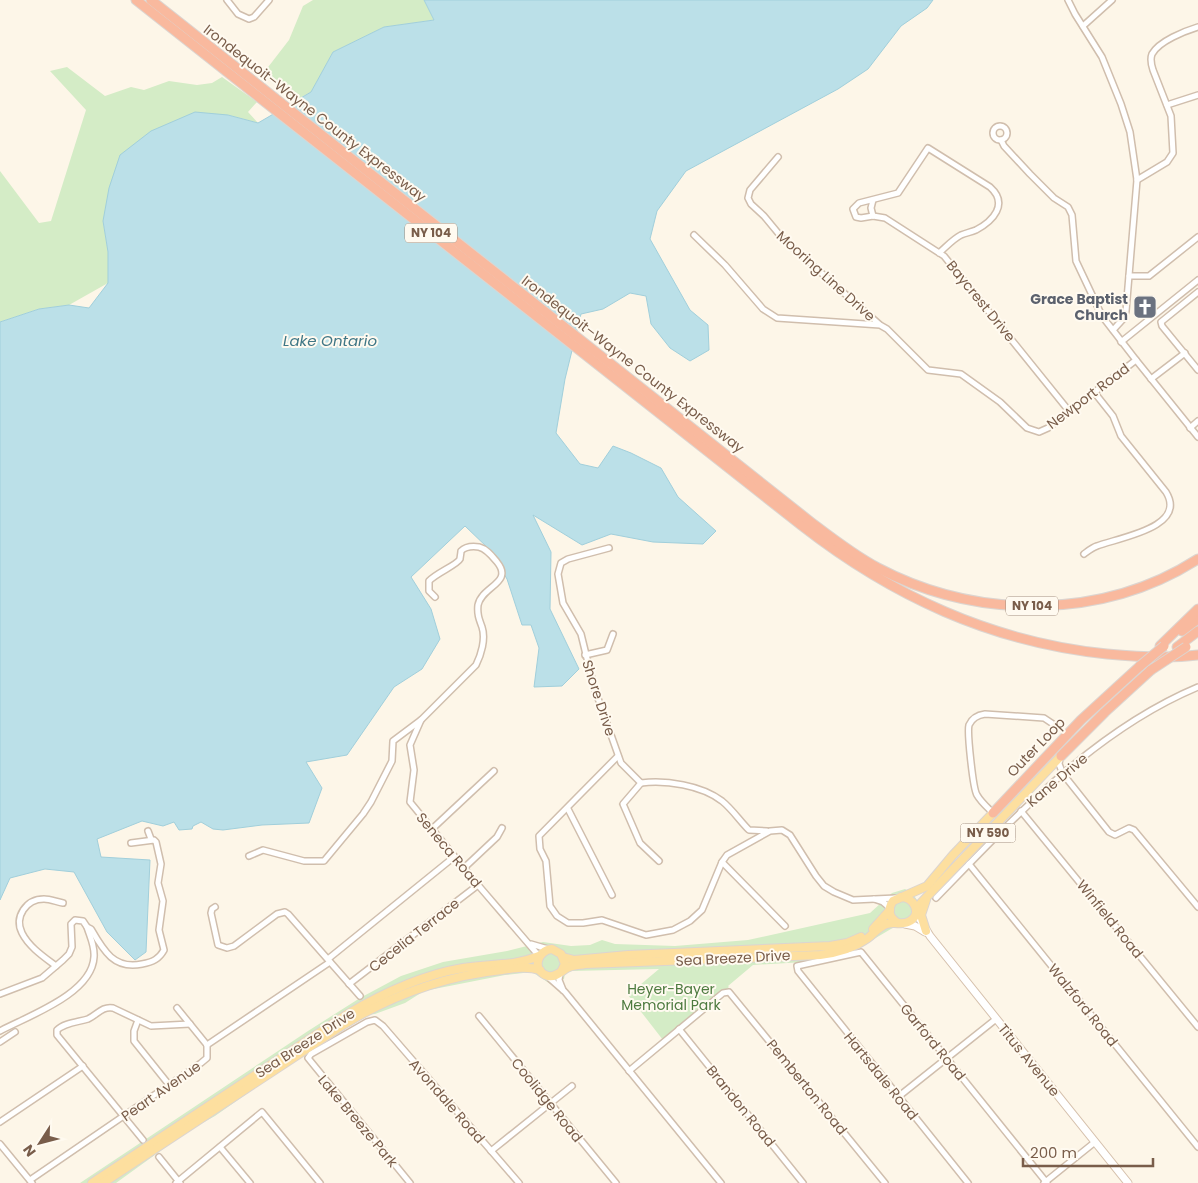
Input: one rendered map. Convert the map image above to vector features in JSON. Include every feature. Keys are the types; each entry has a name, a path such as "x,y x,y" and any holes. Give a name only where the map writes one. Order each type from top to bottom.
{"highway":[{"name":"Irondequoit–Wayne County Expressway","path":"136,0 251,85"},
{"name":"Irondequoit–Wayne County Expressway","path":"151,0 251,85"},
{"name":"NY 104","path":"251,85 617,374"},
{"name":"Irondequoit–Wayne County Expressway","path":"617,374 851,551 878,568 939,593 994,604 1034,606 1067,604 1099,599 1130,591 1153,582 1198,559"},
{"name":"Irondequoit–Wayne County Expressway","path":"617,374 820,540 886,584 920,601 968,622 1014,637 1061,648 1108,654 1157,657 1198,655"},
{"path":"1162,646 1198,609"},
{"name":"Outer Loop","path":"993,813 1082,720 1162,646 1198,619"},
{"path":"1182,647 1198,631"},
{"path":"1182,647 1198,639"},
{"name":"Outer Loop","path":"1061,756 1098,718 1151,670 1182,647"}],"main road":[{"name":"Outer Loop","path":"916,912 934,895 1061,756"},
{"name":"Outer Loop","path":"900,898 927,886 953,855 993,813"},
{"path":"928,934 921,914 924,904 934,895"},
{"path":"900,898 912,901 916,912 911,921 901,923 892,918 890,909 893,901 900,898"},
{"name":"Sea Breeze Drive","path":"563,957 574,960 628,955 841,944 869,932 890,909"},
{"name":"Titus Avenue","path":"916,912 928,934 1128,1183"},
{"name":"Titus Avenue","path":"901,923 916,926 928,934"},
{"name":"Sea Breeze Drive","path":"560,972 585,964 826,954 856,945 885,924 901,923"},
{"path":"548,949 555,950 563,957 565,964 560,972 554,976 543,973 538,965 539,956 548,949"},
{"name":"Sea Breeze Drive","path":"92,1183 346,1015 380,996 416,980 444,972 478,966 516,964 539,956"},
{"name":"Sea Breeze Drive","path":"103,1183 343,1025 382,1004 420,987 470,974 527,967 543,973"}],"street":[{"path":"227,0 238,14 249,19 254,17 269,0"},
{"path":"1068,0 1102,57 1124,111 1130,132 1136,180 1126,311 1124,318 1113,330"},
{"path":"1083,26 1112,0"},
{"path":"1136,180 1167,162 1172,157 1174,150 1168,105 1153,70 1151,63 1152,54 1173,37 1198,28"},
{"path":"1168,105 1198,95"},
{"path":"1001,140 1004,146 1030,174 1054,198 1068,207 1072,215 1076,261 1099,309 1122,342 1198,437"},
{"path":"873,216 874,200 898,193 928,148 990,187 996,193 999,201 999,208 995,214 976,230 961,235 939,253"},
{"name":"Mooring Line Drive","path":"778,157 750,190 748,198 750,204 770,223 783,240 880,325"},
{"name":"Baycrest Drive","path":"874,200 856,205 853,209 856,217 873,216 885,218 939,253 950,263 1070,411"},
{"path":"694,236 724,265 763,309 777,318 880,325"},
{"path":"1129,276 1149,276 1198,237"},
{"path":"1122,342 1198,280"},
{"path":"1198,292 1162,322 1162,326 1198,370"},
{"name":"Newport Road","path":"880,325 887,329 928,370 961,374 1000,402 1030,430 1043,430 1136,360"},
{"path":"1151,379 1185,353"},
{"path":"1084,554 1096,546 1125,539 1160,522 1168,514 1170,503 1166,492 1121,436 1113,416 1094,392"},
{"path":"1190,428 1198,421"},
{"name":"Seneca Road","path":"435,597 429,591 429,581 460,560 461,551 466,547 481,548 490,554 500,565 501,579 484,592 479,601 478,615 483,628 483,638 480,656 476,665 422,720 410,745 414,770 410,802 454,857 539,956"},
{"name":"Shore Drive","path":"609,548 568,559 561,563 558,574 563,603 581,634 594,687 618,756 621,763 641,783"},
{"path":"585,655 607,650 613,634"},
{"name":"Kane Drive","path":"934,895 969,864 1021,811 1063,774 1118,732 1167,701 1198,687"},
{"path":"993,813 981,801 975,790 968,732 972,720 984,714 1044,718 1056,726"},
{"path":"249,856 263,850 304,861 324,861 371,802 392,760 392,741 422,720"},
{"path":"618,756 540,836 540,848 546,861 550,906 557,916 568,923 602,920 646,935 673,930 690,921 702,910 722,862 727,855 770,831"},
{"path":"1061,756 1059,764 1063,774 1112,834 1117,834 1129,828 1137,832 1198,907"},
{"path":"1046,772 1055,770 1063,774"},
{"path":"432,830 494,771"},
{"path":"659,861 640,843 622,804 641,783 661,782 704,791 723,801 749,830 782,830 790,834 816,876 831,891 851,899 900,898"},
{"path":"568,809 612,895"},
{"name":"Winfield Road","path":"1021,811 1198,1027"},
{"path":"464,868 497,837 502,828"},
{"path":"87,927 91,928 104,952 120,962 133,966 160,957 164,950 159,930 163,901 158,883 161,864 154,841 148,830"},
{"path":"131,842 154,841"},
{"name":"Peart Avenue","path":"31,1182 205,1060 208,1054 207,1046 329,960 454,857"},
{"path":"722,862 785,926"},
{"name":"Walzford Road","path":"969,864 1198,1146"},
{"name":"Cecelia Terrace","path":"349,984 478,885"},
{"path":"869,898 882,901 890,909"},
{"path":"56,966 44,958 26,939 20,929 19,919 24,909 34,901 45,899 63,903"},
{"path":"215,907 211,913 218,945 227,948 234,946 277,914 284,912 293,919 360,996"},
{"path":"0,994 42,978 56,966 71,951 73,941 72,921 79,919 83,921 94,948 94,960 79,986 63,999 0,1031"},
{"path":"528,943 548,949"},
{"name":"Garford Road","path":"796,967 800,964 861,952 1045,1182"},
{"name":"Hartsdale Road","path":"796,967 968,1183"},
{"path":"560,972 559,980 565,992"},
{"path":"543,973 565,992 721,1183"},
{"name":"Pemberton Road","path":"679,1029 723,993 729,992 885,1183"},
{"path":"143,1140 57,1035 57,1030 62,1026 89,1018 107,1007 114,1008 151,1026 190,1024"},
{"path":"177,1008 207,1046"},
{"name":"Coolidge Road","path":"479,1016 616,1183"},
{"path":"898,1097 996,1019"},
{"path":"138,1020 133,1035 134,1041 170,1086"},
{"name":"Avondale Road","path":"308,1058 311,1054 359,1026 375,1020 383,1026 518,1183"},
{"path":"629,1071 679,1029"},
{"name":"Brandon Road","path":"679,1029 803,1183"},
{"path":"0,1042 15,1032"},
{"name":"Lake Breeze Park","path":"308,1058 410,1183"},
{"path":"0,1122 83,1066"},
{"path":"491,1152 572,1086"},
{"path":"159,1157 178,1182 262,1112 320,1183"},
{"path":"1045,1182 1095,1142"},
{"path":"1,1147 31,1182"},
{"path":"220,1147 250,1183"}],"green space":[{"path":"313,0 424,0 434,20 384,27 333,52 311,92 296,100 262,75 289,40 303,6"},
{"path":"67,67 105,96 131,87 144,90 169,81 197,85 212,83 222,77 257,102 248,112 258,123 228,115 103,221 108,252 108,283 69,305 39,309 0,322 0,171 39,223 51,221 86,110 50,71"},
{"name":"Heyer-Bayer Memorial Park","path":"905,889 915,897 923,917 914,930 896,926 852,952 805,962 753,965 729,987 663,1040 628,995 659,969 571,971 565,974 564,979 552,985 532,972 505,975 424,991 405,1003 375,1014 366,1015 272,1076 215,1116 188,1131 116,1183 80,1183 308,1031 360,998 401,976 443,962 507,951 543,942 571,946 590,945 602,940 615,944 675,946 748,940 870,913 892,893"}],"water":[{"name":"Lake Ontario","path":"424,0 933,0 927,8 901,26 868,69 838,89 686,171 657,211 650,239 690,310 708,325 709,350 690,361 670,348 651,324 646,296 630,293 603,309 581,314 565,379 556,433 580,464 598,468 613,446 661,468 678,497 716,531 703,544 653,542 611,534 582,545 533,515 551,552 550,609 579,669 562,686 534,687 539,648 531,625 522,625 507,579 490,550 465,526 411,577 431,609 440,639 422,669 394,687 347,755 306,762 322,788 309,823 262,825 223,830 213,829 201,822 193,826 192,829 179,830 174,822 163,826 142,821 97,839 101,857 150,860 146,952 135,960 107,932 74,872 45,869 10,878 0,900 0,322 39,309 69,305 89,308 108,283 108,252 103,221 109,188 120,155 151,131 195,112 228,115 258,123 311,92 333,52 384,27 434,20"}],"place":[{"name":"Grace Baptist Church","path":"1145,307"}]}
